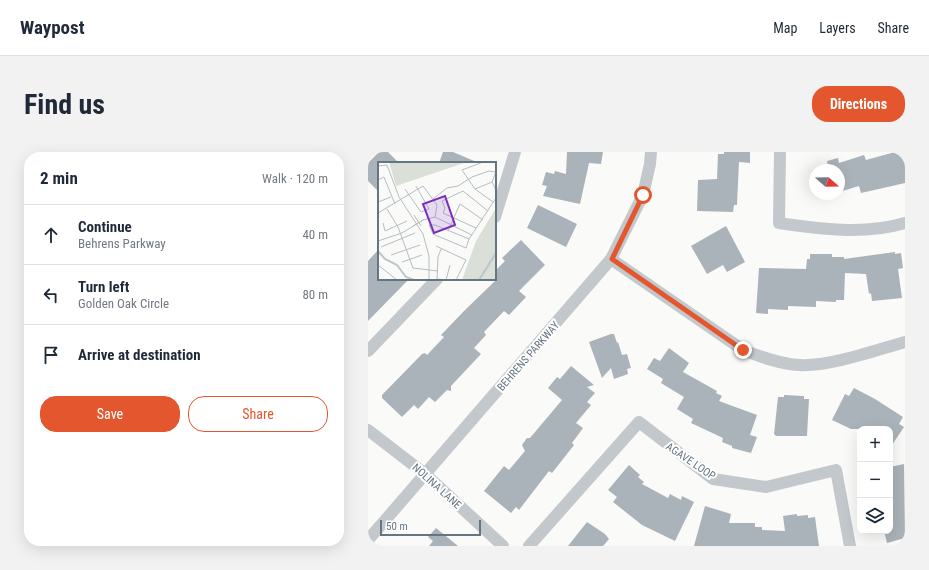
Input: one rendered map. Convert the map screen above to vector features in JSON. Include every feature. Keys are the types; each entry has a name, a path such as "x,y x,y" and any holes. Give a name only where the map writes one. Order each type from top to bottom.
{"street":[{"path":"496,214 515,152"},
{"name":"BEHRENS PARKWAY","path":"368,540 612,259 643,195 650,164 651,152"},
{"path":"780,152 779,223 814,228 861,229 895,226 905,223"},
{"path":"612,259 743,350 765,358 800,365 814,364 850,358 905,342"},
{"path":"368,350 436,280"},
{"name":"AGAVE LOOP","path":"529,546 639,422 713,479 766,487 836,470 850,546"},
{"name":"NOLINA LANE","path":"368,430 425,474 503,546"}],"building":[{"path":"379,152 388,152 398,162 378,162 378,191 368,181 368,163"},
{"path":"443,152 453,152 477,162 439,162"},
{"path":"567,152 603,152 601,164 589,163 580,204 543,196 547,186 542,185 546,172 554,174 555,171 566,174"},
{"path":"724,152 750,152 750,163 739,162 737,205 734,205 733,212 697,211 698,180 717,179 718,154 724,154"},
{"path":"895,152 905,152 905,183 861,193 859,186 845,190 845,164 828,164 827,161 838,158 839,163 864,155 866,160"},
{"path":"538,205 577,224 566,247 527,228"},
{"path":"726,226 745,262 727,272 723,265 707,274 691,246"},
{"path":"521,240 545,265 519,291 526,297 509,315 504,311 484,332 486,335 474,348 481,354 451,386 451,391 447,390 435,402 429,397 418,409 414,405 402,417 382,398 382,395 422,354 425,353 427,355 444,337 441,335 496,280 496,270 505,261 502,258"},
{"path":"378,250 378,280 408,280 368,321 368,261"},
{"path":"895,252 895,254 901,253 903,268 898,269 902,298 872,301 871,293 869,294 866,274 845,273 844,300 836,300 836,302 816,301 816,307 788,306 788,310 768,309 768,314 756,313 759,268 806,269 807,259 810,259 810,254 832,254 832,257 844,257 844,259"},
{"path":"614,334 622,355 627,354 631,368 627,369 628,374 614,379 611,368 602,378 589,342"},
{"path":"669,348 689,363 683,372 717,391 716,393 722,396 719,401 757,415 750,435 757,437 751,453 732,448 732,446 722,442 723,438 691,423 693,419 677,409 684,397 661,383 663,379 647,369 654,358 660,361"},
{"path":"571,366 594,385 587,387 595,393 587,402 591,405 576,423 583,428 572,443 574,445 552,473 549,471 519,510 516,507 511,513 484,491 504,466 509,470 525,451 522,445 527,438 530,438 562,400 548,388 557,377 560,379"},
{"path":"854,388 875,399 903,417 899,424 904,427 893,444 893,426 857,426 857,429 851,429 832,420 845,394 849,396"},
{"path":"784,395 804,396 804,399 809,399 807,436 776,436 774,434 778,397 784,397"},
{"path":"904,464 905,538 887,543 885,534 893,534 893,466"},
{"path":"629,465 640,475 638,477 644,482 642,484 668,498 670,494 681,500 682,496 694,502 675,541 642,525 613,502 617,497 608,490"},
{"path":"705,506 731,514 729,523 755,523 755,527 762,527 762,530 785,531 783,516 797,514 797,516 808,515 808,518 815,517 819,546 694,546"},
{"path":"587,522 605,534 609,539 603,546 568,546"},
{"path":"436,528 458,546 429,546 433,541 428,537"}],"route":[{"path":"643,195 612,259 743,350"}]}
